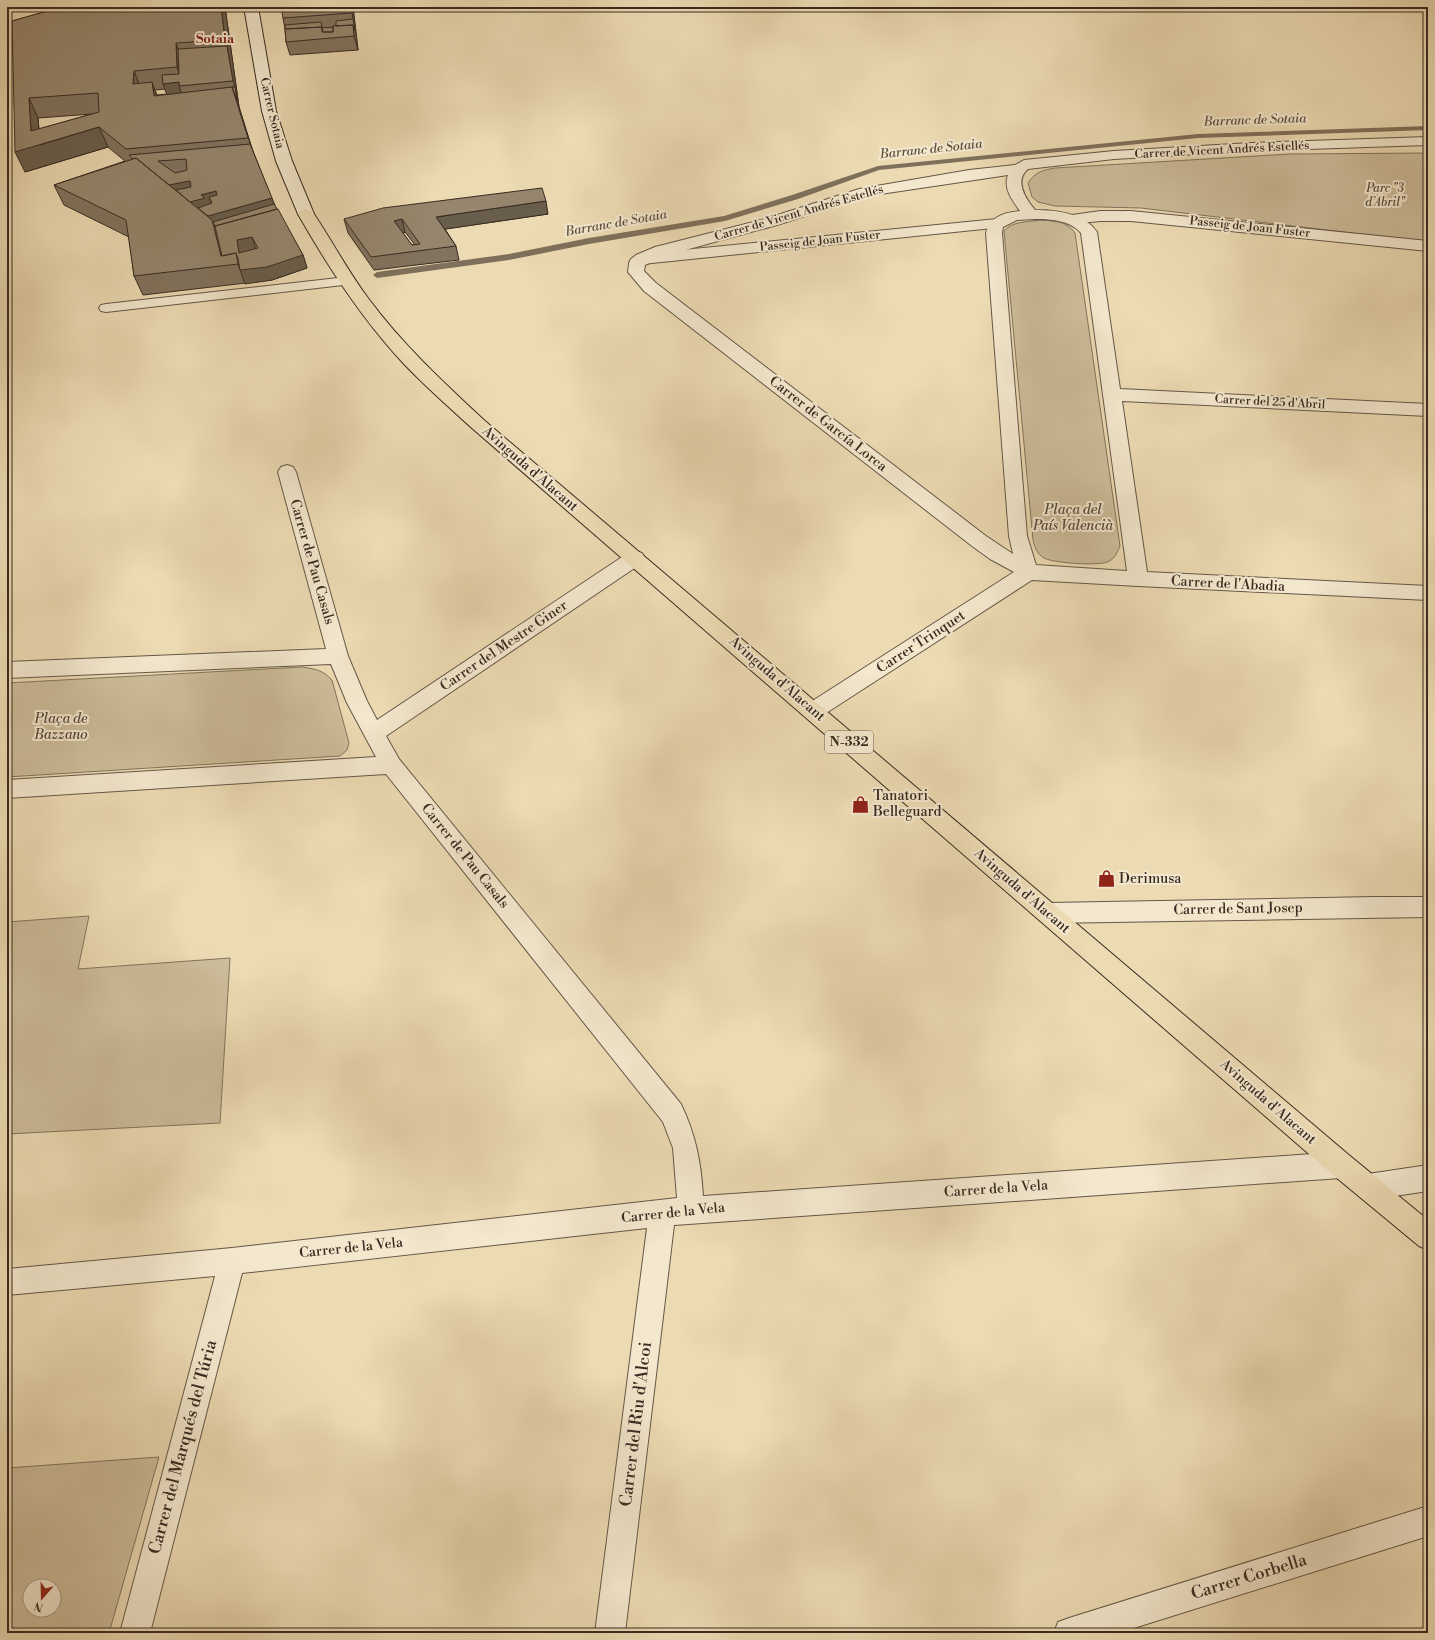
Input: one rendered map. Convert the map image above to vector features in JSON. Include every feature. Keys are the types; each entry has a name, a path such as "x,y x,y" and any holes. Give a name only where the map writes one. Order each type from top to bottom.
{"highway":[{"name":"Avinguda d'Alacant","path":"306,214 326,249 347,281 395,342 427,377 522,462 1341,1165 1428,1237"}],"street":[{"name":"Carrer Sotaia","path":"252,7 269,111 284,161 306,214"},
{"name":"Carrer de Vicent Andrés Estellés","path":"639,263 678,246 771,222 864,192 1018,169 1024,165 1036,163 1114,155 1251,147 1428,141"},
{"path":"1018,169 1014,175 1013,184 1016,194 1031,215"},
{"path":"1029,572 1023,557 1018,536 994,233 997,224 1012,217 1041,214 1071,219 1086,227 1089,232 1138,579"},
{"name":"Passeig de Joan Fuster","path":"1071,219 1100,216 1137,216 1428,246"},
{"name":"Passeig de Joan Fuster","path":"639,263 997,224"},
{"name":"Carrer de García Lorca","path":"639,263 639,276 650,287 979,541 997,554 1029,572"},
{"name":"Carrer del 25 d'Abril","path":"1112,395 1428,410"},
{"name":"Carrer de Pau Casals","path":"287,472 338,656 357,703 373,734 391,765 672,1112 681,1129 685,1143 688,1159 691,1210"},
{"name":"Carrer del Mestre Giner","path":"373,734 635,558"},
{"name":"Carrer de l'Abadia","path":"1029,572 1138,579 1428,593"},
{"name":"Carrer Trinquet","path":"813,711 1029,572"},
{"path":"7,670 338,656"},
{"path":"7,789 391,765"},
{"name":"Carrer de Sant Josep","path":"1048,913 1374,906 1428,907"},
{"name":"Carrer de la Vela","path":"7,1282 232,1261 691,1210 1341,1165"},
{"path":"1368,1186 1428,1178"},
{"name":"Carrer del Riu d'Alcoi","path":"610,1633 662,1214"},
{"name":"Carrer del Marqués del Túria","path":"135,1633 232,1261"},
{"name":"Carrer Corbella","path":"1069,1633 1428,1522"}],"lane":[{"path":"106,308 347,281"}],"green space":[{"name":"Parc \"3 d’Abril\"","path":"1428,153 1428,242 1141,208 1055,206 1038,202 1032,197 1028,183 1033,176 1040,172 1055,168 1290,154"},
{"name":"Plaça del País Valencià","path":"1041,220 1055,221 1064,224 1075,233 1120,546 1112,560 1102,563 1075,563 1049,560 1038,553 1033,540 1004,231 1011,225"},
{"name":"Plaça de Bazzano","path":"302,667 318,670 332,680 349,743 347,750 340,756 7,777 7,683"},
{"path":"89,916 78,969 230,958 220,1123 7,1134 7,922"},
{"path":"159,1457 109,1633 7,1633 7,1468"}],"building":[{"path":"62,7 221,7 225,40 176,43 177,67 134,71 133,84 152,82 154,96 232,87 248,138 126,149 99,127 15,152 12,21","holes":["98,93 99,112 31,131 29,98"]},
{"path":"281,7 351,7 352,13 283,18"},
{"path":"353,19 355,31 353,25 336,26 336,21"},
{"path":"321,22 322,27 285,29 285,25"},
{"path":"353,25 354,36 286,42 285,29 322,27 322,32 333,32 333,26"},
{"path":"333,27 333,32 323,32 322,28"},
{"path":"227,46 233,81 179,86 179,82 163,84 162,75 179,74 178,49"},
{"path":"232,87 235,87 237,100"},
{"path":"250,144 272,198 208,216 198,208 212,203 209,197 217,195 216,191 201,195 205,198 190,202 176,190 191,187 190,181 169,185 136,158 133,159 129,155","holes":["186,159 187,170 175,173 158,161"]},
{"path":"136,158 212,220 221,256 236,253 238,264 134,276 126,220 54,185"},
{"path":"542,188 546,201 436,217 456,246 371,257 344,219 383,208","holes":["402,219 420,244 412,245 394,221"]},
{"path":"274,204 277,209 215,226 213,222"},
{"path":"278,209 303,255 267,267 240,270 236,253 222,256 215,226","holes":["252,237 258,248 239,253 237,240"]}],"waterway":[{"name":"Barranc de Sotaia","path":"377,275 509,257 589,241 725,218 795,197 878,168 1198,136 1428,128"}],"place":[{"name":"Tanatori Belleguard","path":"860,804"},
{"name":"Derimusa","path":"1106,879"}],"district":[{"name":"Sotaia","path":"215,39"}]}
